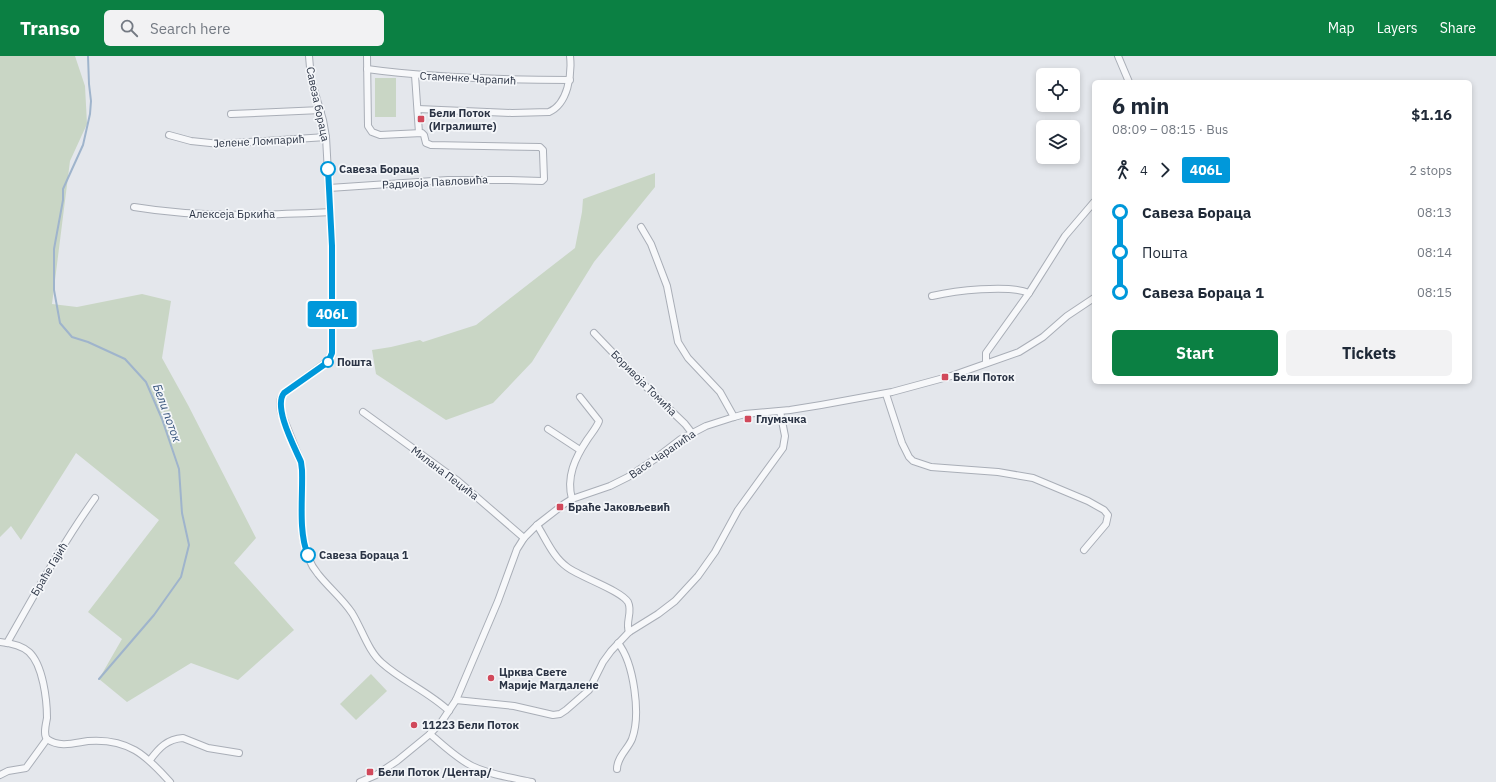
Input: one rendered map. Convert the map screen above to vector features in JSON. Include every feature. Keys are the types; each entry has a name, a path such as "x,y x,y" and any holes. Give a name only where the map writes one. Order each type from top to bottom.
{"street":[{"name":"Савеза бораца","path":"309,56 311,78 321,110 326,137 332,246 331,358 324,365 284,393 280,399 281,412 301,462 303,523 306,552 317,574 345,603 378,659 394,672 435,699 449,711"},
{"path":"367,56 368,126 375,134 419,133 414,75"},
{"path":"418,109 506,113 544,113 554,110 564,95 570,80 570,56"},
{"path":"1118,56 1128,80"},
{"name":"Стаменке Чарапић","path":"367,69 414,75 499,80 570,80"},
{"path":"231,114 321,110"},
{"name":"Радивоја Павловића","path":"329,188 448,180 544,181 542,148 428,145 424,135 419,133"},
{"name":"Јелене Ломпарић","path":"170,135 195,142 220,144 326,137"},
{"path":"986,363 986,353 1028,294 1065,236 1092,204"},
{"name":"Алексеја Бркића","path":"134,207 174,213 214,215 330,212"},
{"path":"641,227 649,240 667,286 678,342 688,358 720,392 734,417"},
{"path":"932,296 952,292 1006,289 1019,290 1028,294"},
{"name":"Васе Чарапића","path":"364,781 391,765 439,725 456,700 494,610 514,555 524,538 537,525 564,504 572,499 610,486 628,477 642,469 681,439 706,426 745,414 780,411 886,394 931,382 1019,352 1043,337 1067,316 1092,299"},
{"name":"Боривоја Томића","path":"594,333 639,380 685,424 692,433"},
{"path":"886,394 904,448 913,461 931,467 1023,475 1054,485 1104,510 1108,515 1108,522 1084,550"},
{"path":"572,499 570,487 571,471 580,450 599,421 580,397"},
{"path":"456,700 514,706 547,715 560,714 574,704 588,690 603,662 618,643 629,632 658,614 675,601 710,561 728,531 738,510 783,448 785,436 780,411"},
{"name":"Милана Пецића","path":"363,412 458,481 524,538"},
{"path":"548,429 580,450"},
{"name":"Браће Гајић","path":"2,642 68,537 95,498"},
{"path":"537,525 557,558 566,566 583,577 624,597 630,609 628,627 629,632"},
{"path":"2,642 19,646 29,652 37,664 46,699 47,716 45,736 47,739 61,745 88,741 122,744 136,750 150,760 170,782"},
{"path":"617,769 620,759 632,740 635,728 636,712 636,699 632,678 618,643"},
{"path":"430,734 458,757 472,766 532,782"},
{"path":"150,760 164,744 169,740 177,738 183,738 219,750 239,753"},
{"path":"0,775 8,771 26,768 47,739"}],"green space":[{"path":"0,56 75,56 85,86 87,124 70,161 52,304 77,307 142,294 171,301 162,358 188,405 256,538 234,563 294,630 238,680 191,663 127,702 99,679 122,639 88,612 159,520 76,453 21,540 11,526 0,537"},
{"path":"375,78 396,78 396,117 375,117"},
{"path":"655,173 655,187 594,262 532,362 493,403 446,420 376,374 372,350 420,340 423,342 476,325 575,248 583,199"},
{"path":"371,674 387,691 356,720 340,704"}],"waterway":[{"name":"Бели поток","path":"88,56 91,101 90,114 83,145 63,189 63,200 54,249 54,290 60,323 72,337 88,342 125,359 146,382 162,419 179,469 182,513 189,545 181,577 154,615 99,679"}],"bus line":[{"name":"406L","path":"308,555 306,552 304,539 301,462 281,412 280,399 284,393 295,384 328,362 331,358 332,246 328,169"}],"place":[{"name":"Бели Поток (Игралиште)","path":"421,119"},
{"name":"Савеза Бораца","path":"328,169"},
{"name":"Пошта","path":"328,362"},
{"name":"Бели Поток","path":"945,377"},
{"name":"Глумачка","path":"748,419"},
{"name":"Браће Јаковљевић","path":"560,507"},
{"name":"Савеза Бораца 1","path":"308,555"},
{"name":"Црква Свете Марије Магдалене","path":"491,678"},
{"name":"11223 Бели Поток","path":"414,725"},
{"name":"Бели Поток /Центар/","path":"370,772"}]}
